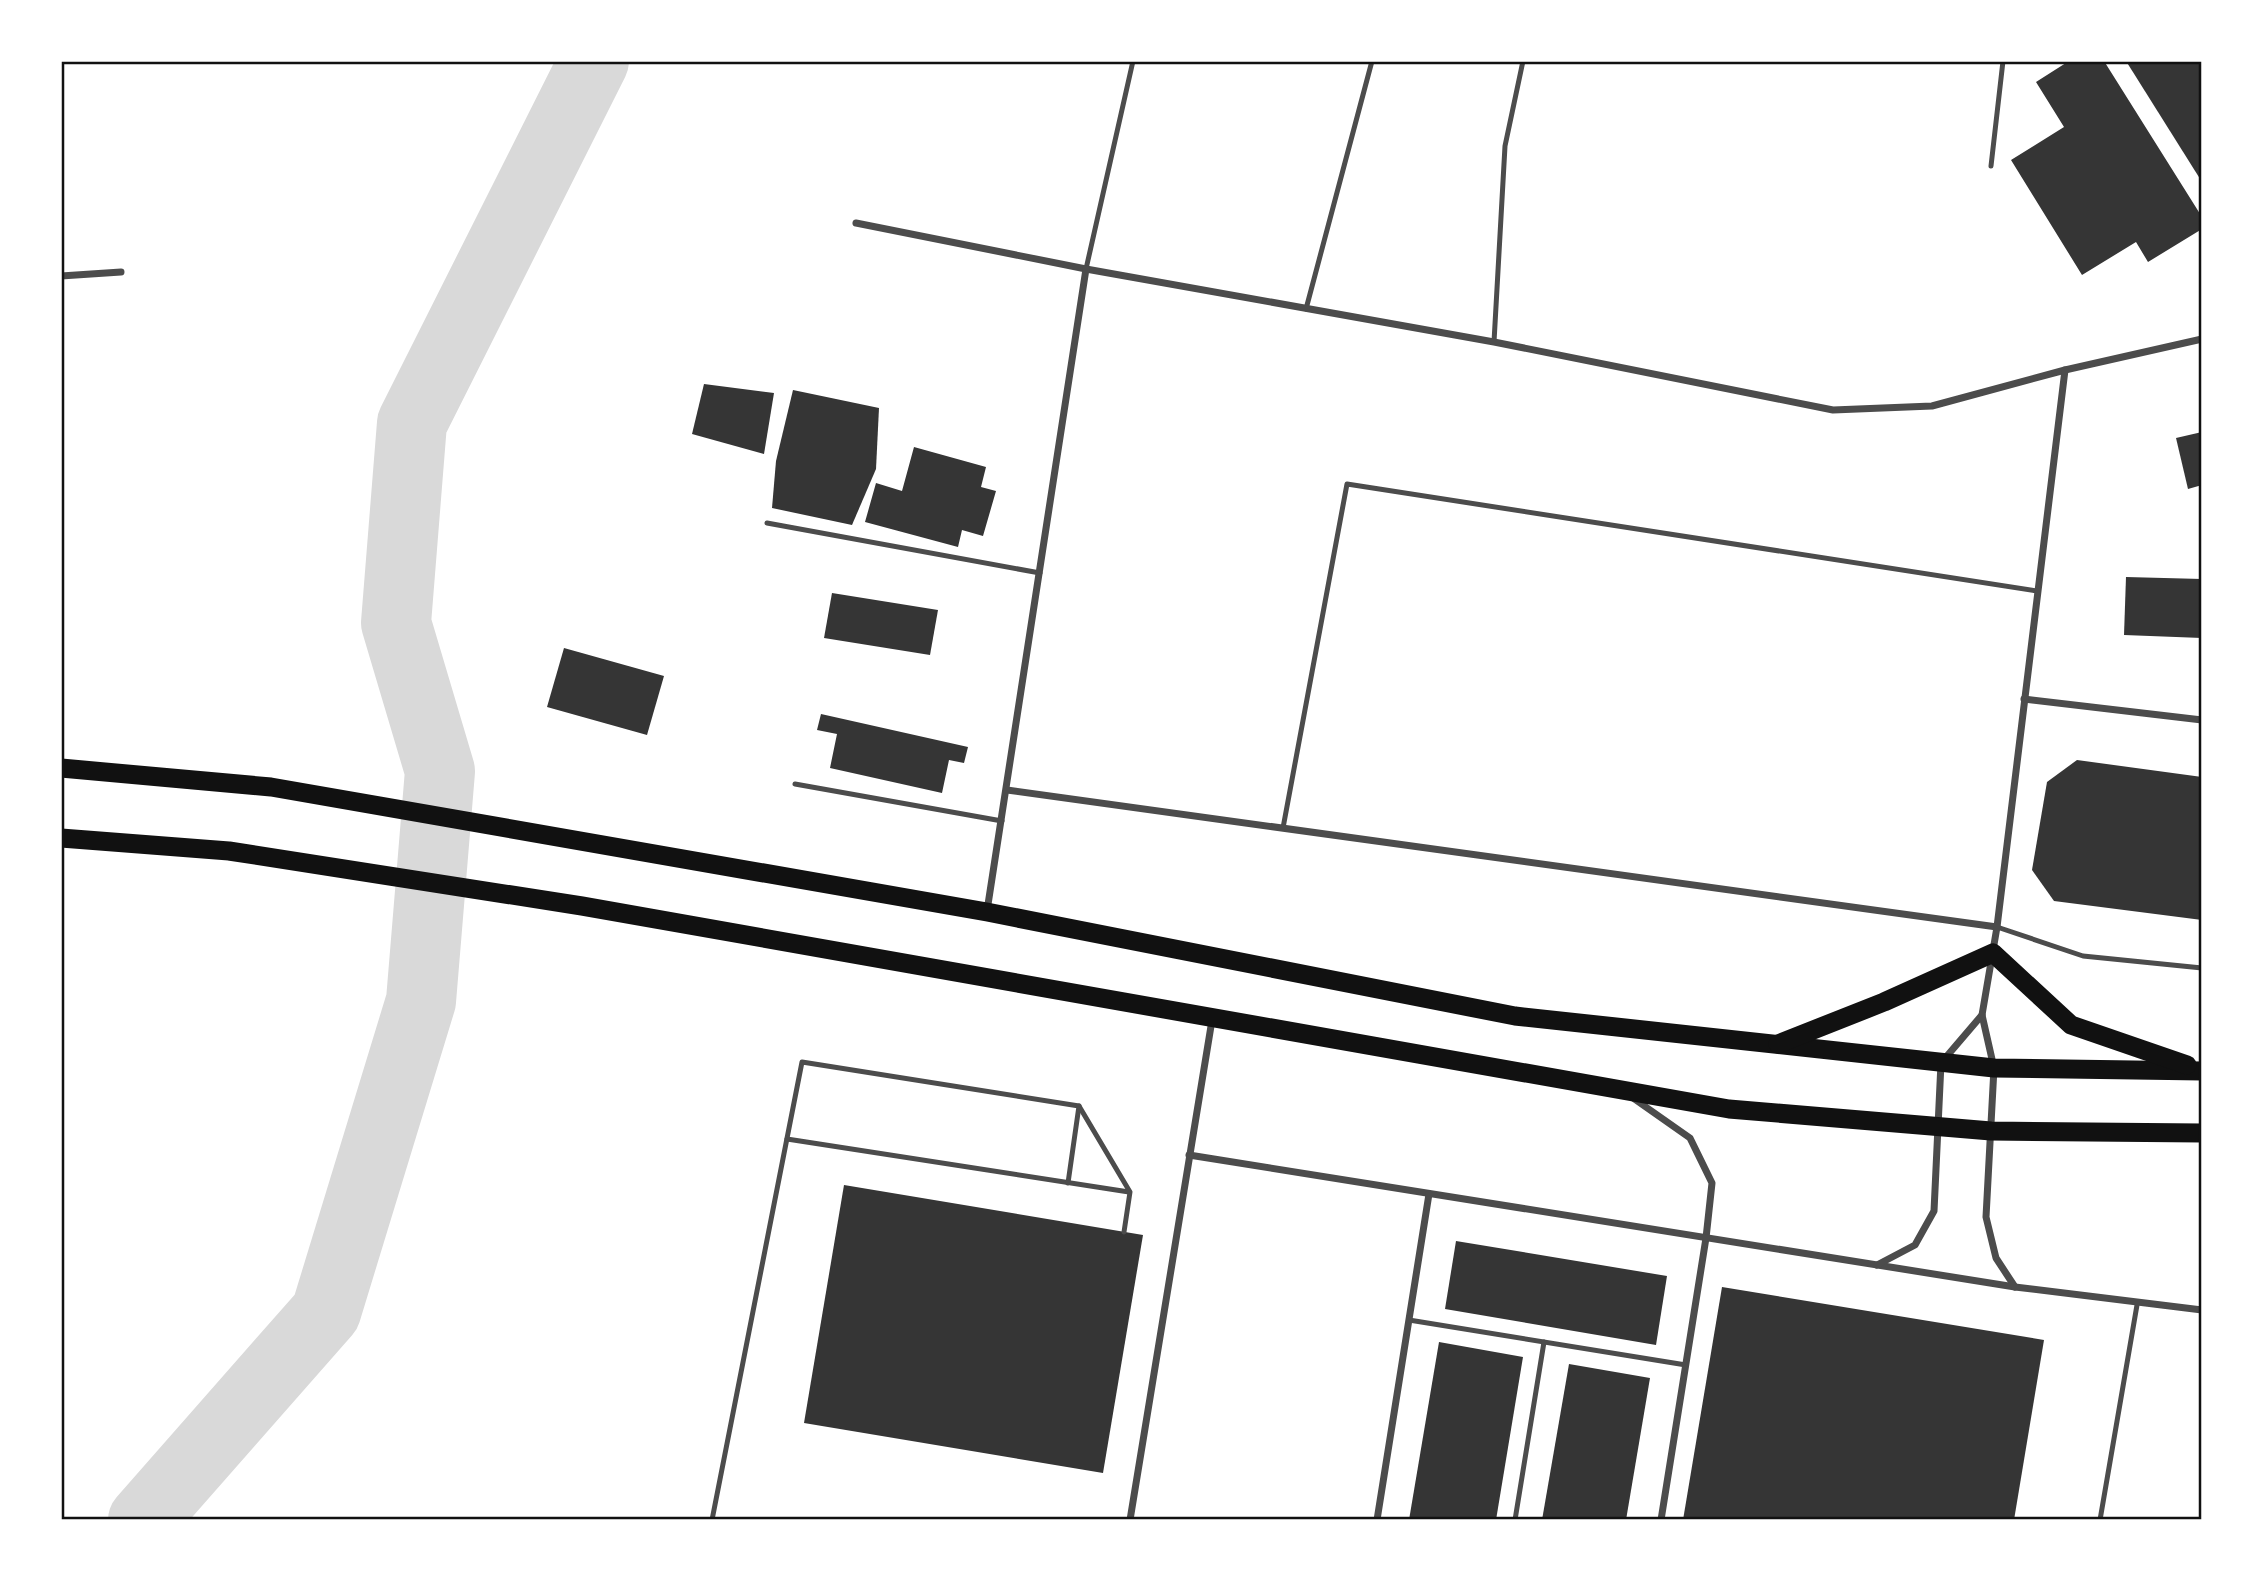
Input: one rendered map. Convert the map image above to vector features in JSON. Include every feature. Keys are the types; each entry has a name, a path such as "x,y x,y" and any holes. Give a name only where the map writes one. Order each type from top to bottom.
{"highway":[{"path":"61,768 271,787 987,912 1515,1016 1994,1068 2202,1070"},
{"path":"61,838 229,851 582,906 1728,1109 1991,1132 2202,1133"},
{"path":"1773,1046 1884,1002 1993,953 2071,1025 2202,1070"}],"street":[{"path":"856,223 1086,269 1494,342 1833,410 1932,406 2065,370 2202,339"},
{"path":"987,912 1086,269"},
{"path":"61,276 121,272"},
{"path":"2015,1287 1997,1258 1986,1217 1994,1068 1982,1015 1997,927 2065,370"},
{"path":"2024,699 2202,720"},
{"path":"1007,790 1997,927"},
{"path":"1877,1265 1915,1245 1934,1211 1941,1063 1982,1015"},
{"path":"1130,1520 1212,1018"},
{"path":"1624,1091 1689,1138 1712,1183 1706,1238 1661,1520"},
{"path":"1189,1155 2015,1287 2137,1305 2202,1310"},
{"path":"1377,1520 1429,1194"}],"lane":[{"path":"1086,269 1133,61"},
{"path":"1306,309 1372,61"},
{"path":"1494,342 1505,146 1522,61"},
{"path":"1991,166 2003,61"},
{"path":"1283,828 1347,484 2038,592"},
{"path":"766,523 1040,573"},
{"path":"794,783 1002,821"},
{"path":"1997,927 2083,956 2202,968"},
{"path":"712,1520 802,1062 1079,1106"},
{"path":"1068,1183 1079,1106"},
{"path":"1079,1106 1130,1192 1124,1232"},
{"path":"787,1139 1130,1192"},
{"path":"2100,1520 2137,1305"},
{"path":"1409,1320 1686,1365"},
{"path":"1515,1520 1544,1342"}],"building":[{"path":"2069,61 2104,61 2202,217 2202,229 2148,262 2136,242 2082,275 2011,160 2064,127 2036,82"},
{"path":"2126,61 2202,61 2202,182"},
{"path":"704,384 774,393 764,454 692,434"},
{"path":"793,390 879,408 876,469 852,525 772,508 776,461"},
{"path":"2202,432 2202,485 2188,489 2176,438"},
{"path":"914,447 986,467 981,487 996,491 983,536 962,530 958,547 865,522 876,483 902,491"},
{"path":"2126,577 2202,579 2202,638 2124,635"},
{"path":"832,593 938,610 930,655 824,638"},
{"path":"564,648 664,676 647,735 547,707"},
{"path":"821,714 968,747 964,763 949,760 942,793 830,768 837,734 817,730"},
{"path":"2077,760 2202,777 2202,920 2054,901 2032,870 2047,782"},
{"path":"844,1185 1143,1235 1103,1473 804,1423"},
{"path":"1456,1241 1667,1276 1656,1345 1445,1309"},
{"path":"1722,1287 2044,1340 2014,1520 1683,1520"},
{"path":"1439,1342 1523,1357 1496,1520 1409,1520"},
{"path":"1569,1364 1650,1378 1626,1520 1542,1520"}],"waterway":[{"path":"143,1520 326,1312 421,1001 440,771 396,623 412,423 594,61"}]}
